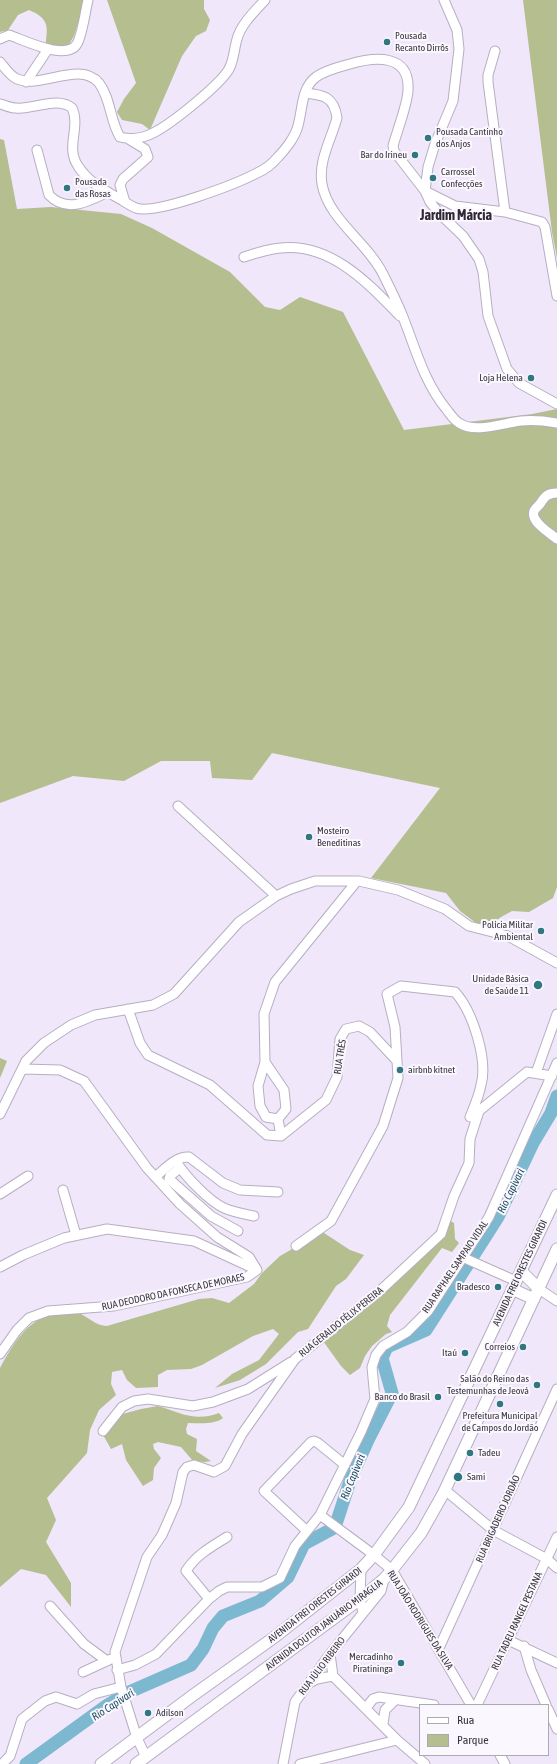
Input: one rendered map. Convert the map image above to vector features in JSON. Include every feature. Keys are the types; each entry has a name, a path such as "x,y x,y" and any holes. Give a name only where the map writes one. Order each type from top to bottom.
{"main road":[{"name":"AVENIDA FREI ORESTES GIRARDI","path":"101,1764 276,1636 361,1569 374,1555 409,1507 556,1197"},
{"name":"AVENIDA DOUTOR JANUÁRIO MIRAGLIA","path":"136,1764 360,1599 384,1579 392,1570 421,1533 445,1490 557,1249"},
{"path":"521,1271 537,1294"},
{"path":"514,1285 537,1294"}],"street":[{"path":"0,39 9,35 48,49 61,52 70,50 78,44 88,0"},
{"path":"130,140 154,132 171,121 220,80 232,64 240,33 252,14 265,0"},
{"path":"425,191 428,167 435,144 453,101 459,49 457,30 444,0"},
{"path":"26,82 48,49"},
{"path":"495,51 488,75 488,82 506,212"},
{"path":"0,104 15,108 67,104 72,108 76,122 72,140 73,152 77,164 84,174 96,185 136,208 158,208 228,185 258,173 278,158 296,130 305,93 315,78 324,72 370,59 387,59 394,62 403,70 407,79 408,91 393,146 394,151 425,191 434,208 463,236 479,259 483,272 488,316 507,369 519,383 557,404"},
{"path":"0,62 16,79 26,82 85,73 94,78 104,91 112,112 115,130 120,137 130,140 145,149 148,157 123,180 120,185 125,202"},
{"path":"305,93 322,95 329,99 336,111 337,118 322,163 321,174 322,186 329,203 378,264 403,319 424,373 441,403 458,422 465,426 477,428 522,421 540,420 557,422"},
{"path":"37,150 49,195 54,200 60,203 79,205 108,192"},
{"path":"425,191 455,206 506,212 538,220 544,224 557,296"},
{"path":"244,257 280,248 311,249 327,255 361,279 403,319"},
{"path":"557,493 550,493 545,496 534,512 534,517 539,525 557,539"},
{"path":"178,806 276,896"},
{"path":"0,1114 26,1061 44,1043 72,1025 95,1015 153,1005 174,994 239,922 276,896 315,881 357,881 384,886 434,904 469,926 508,936 557,963"},
{"path":"278,1119 266,1117 260,1106 258,1086 265,1062 264,1014 276,982 357,881"},
{"path":"296,1246 332,1221 383,1126 398,1078 395,1027 387,994 401,986 455,992 462,1000 473,1021 483,1066 482,1084 468,1123 470,1140"},
{"path":"128,1009 140,1043 148,1055 210,1085 267,1135 281,1136 278,1119 286,1109 284,1090 265,1062"},
{"path":"536,1073 557,1014"},
{"name":"RUA TRÊS","path":"281,1136 326,1100 338,1077 340,1039 346,1029 359,1026 370,1032 397,1061"},
{"name":"RUA RAPHAEL SAMPAIO VIDAL","path":"117,1670 135,1665 156,1654 209,1599 227,1587 262,1587 280,1578 295,1546 321,1516 361,1432 375,1399 372,1367 376,1355 383,1346 407,1332 428,1311 489,1217 557,1063"},
{"name":"RUA DEODORO DA FONSECA DE MORAES","path":"0,1354 17,1330 29,1318 48,1310 114,1306 247,1277 257,1270 249,1257 217,1237 180,1204 155,1177 84,1081 60,1070 23,1069"},
{"name":"RUA GERALDO FÉLIX PEREIRA","path":"146,1757 137,1738 123,1693 117,1670 115,1652 147,1557 162,1536 176,1503 183,1472 187,1467 194,1465 214,1472 225,1466 242,1434 295,1359 384,1288 441,1234 454,1196 469,1163 470,1140 479,1111 527,1072 552,1076"},
{"path":"238,1230 211,1216 169,1179 177,1164 183,1157 189,1157 223,1183 240,1190 278,1192"},
{"path":"155,1177 177,1164"},
{"path":"177,1164 218,1205 226,1209 254,1216"},
{"path":"0,1194 28,1176"},
{"path":"63,1190 76,1235"},
{"path":"0,1266 23,1254 64,1238 107,1229 194,1240 257,1270"},
{"path":"463,1258 481,1266 514,1285"},
{"path":"537,1294 557,1301"},
{"path":"103,1432 122,1407 134,1401 148,1399 193,1406 213,1402 248,1389 295,1359"},
{"name":"RUA BRIGADEIRO JORDÃO","path":"439,1648 557,1389"},
{"path":"307,1531 264,1491 305,1447 314,1441 345,1465"},
{"path":"445,1490 493,1530 547,1558 557,1568"},
{"name":"RUA JOÃO RODRIGUES DA SILVA","path":"321,1516 392,1570 470,1704"},
{"name":"RUA TADEU RANGEL PESTANA","path":"477,1704 557,1537"},
{"path":"209,1599 186,1571 192,1561 206,1550 227,1538"},
{"path":"361,1569 360,1599 364,1613"},
{"name":"RUA JÚLIO RIBEIRO","path":"283,1764 295,1702 330,1654 381,1591 384,1579"},
{"path":"50,1606 84,1644 107,1661"},
{"path":"508,1640 524,1646 557,1663"},
{"path":"524,1646 531,1670 546,1704"},
{"path":"330,1654 333,1676 383,1724 397,1740 425,1764"},
{"path":"82,1672 116,1657"},
{"path":"307,1684 317,1679 333,1676"},
{"path":"2,1764 10,1756 22,1719 45,1701 56,1697 76,1704 94,1694 123,1693"},
{"path":"366,1708 376,1697 426,1704"},
{"path":"383,1724 382,1717 385,1710 395,1700"},
{"path":"549,1710 557,1728"},
{"path":"300,1764 397,1740"}],"green space":[{"path":"0,0 85,0 74,36 68,46 45,48 47,34 46,24 41,17 29,10 18,15 8,30 0,32"},
{"path":"107,0 204,0 204,9 210,20 206,31 196,36 182,56 150,130 142,124 122,120 117,112 124,99 136,83"},
{"path":"523,0 557,0 557,258 552,232"},
{"path":"0,139 4,140 17,209 51,207 121,214 152,228 230,272 265,307 280,310 300,297 343,312 404,430 532,414 557,409 557,887 553,898 529,912 512,911 492,924 476,923 460,911 446,893 371,878 440,788 272,753 252,780 212,778 210,761 161,761 124,781 73,776 0,803"},
{"path":"0,1058 7,1061 0,1078"},
{"path":"447,1219 454,1223 455,1239 459,1243 452,1252 442,1248 390,1315 387,1326 392,1332 386,1334 372,1346 365,1356 360,1368 350,1375 341,1366 323,1341 337,1333 336,1327 432,1247"},
{"path":"324,1233 350,1250 364,1255 346,1279 336,1286 308,1329 298,1332 266,1364 240,1380 215,1388 232,1374 259,1360 279,1334 273,1329 253,1336 202,1365 191,1369 167,1370 158,1375 158,1387 136,1388 127,1380 122,1370 112,1372 111,1384 116,1395 99,1410 90,1430 87,1453 47,1498 56,1520 46,1542 71,1583 71,1607 46,1575 21,1569 0,1587 0,1368 17,1340 24,1332 40,1319 50,1315 67,1312 77,1312 95,1323 107,1326 199,1299 212,1298 229,1303 254,1284 262,1273 280,1256 318,1234"},
{"path":"158,1406 188,1416 203,1417 219,1413 223,1418 211,1423 188,1423 186,1429 187,1434 197,1439 196,1451 211,1461 193,1461 181,1447 158,1442 153,1444 154,1449 161,1458 154,1468 153,1480 143,1486 126,1460 122,1444 111,1449 102,1433 101,1428 108,1418"}],"waterway":[{"name":"Rio Capivari","path":"26,1764 106,1706 127,1693 191,1665 203,1649 213,1628 223,1616 260,1601 288,1577 304,1544 332,1529 337,1521 351,1478 392,1393 382,1358 387,1347 426,1330 498,1217 533,1143 551,1113 557,1096"}],"place":[{"name":"Pousada Recanto Dirrôs","path":"387,42"},
{"name":"Pousada Cantinho dos Anjos","path":"428,138"},
{"name":"Bar do Irineu","path":"415,155"},
{"name":"Carrossel Confecções","path":"433,178"},
{"name":"Pousada das Rosas","path":"67,188"},
{"name":"Loja Helena","path":"531,378"},
{"name":"Mosteiro Beneditinas","path":"309,837"},
{"name":"Polícia Militar Ambiental","path":"541,931"},
{"name":"Unidade Básica de Saúde 11","path":"538,985"},
{"name":"airbnb kitnet","path":"400,1070"},
{"name":"Bradesco","path":"498,1287"},
{"name":"Correios","path":"523,1347"},
{"name":"Itaú","path":"465,1353"},
{"name":"Salão do Reino das Testemunhas de Jeová","path":"537,1385"},
{"name":"Banco do Brasil","path":"438,1397"},
{"name":"Prefeitura Municipal de Campos do Jordão","path":"500,1404"},
{"name":"Tadeu","path":"470,1453"},
{"name":"Sami","path":"458,1477"},
{"name":"Mercadinho Piratininga","path":"401,1663"},
{"name":"Adilson","path":"148,1713"}],"district":[{"name":"Jardim Márcia","path":"456,216"}]}
